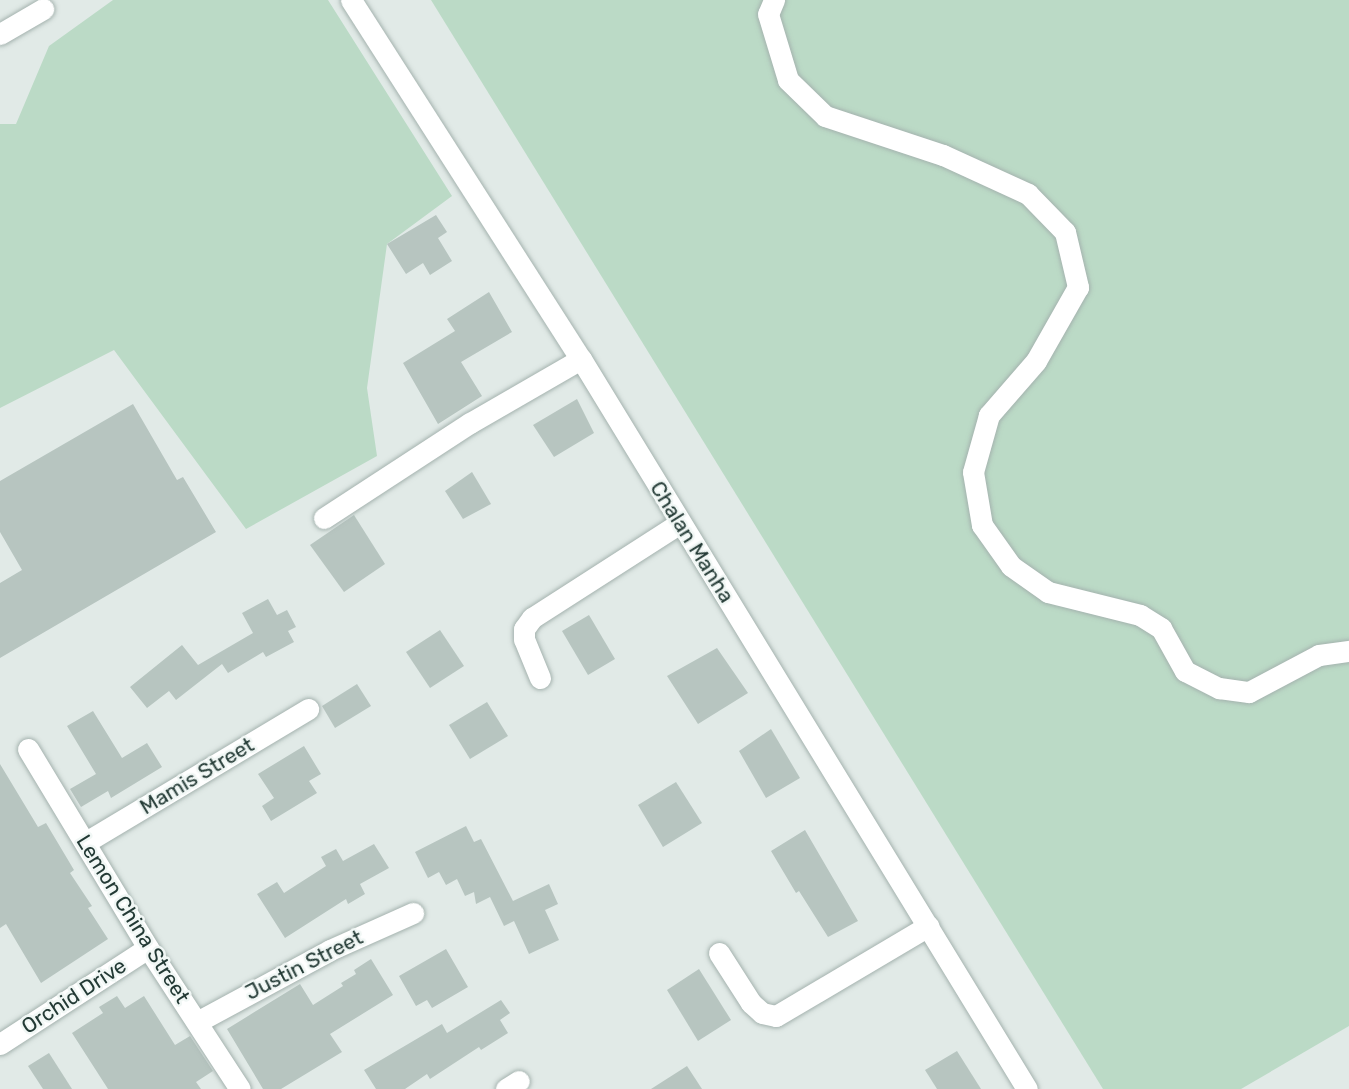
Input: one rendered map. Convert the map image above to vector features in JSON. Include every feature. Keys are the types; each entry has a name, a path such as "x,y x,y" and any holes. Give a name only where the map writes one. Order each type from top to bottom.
{"street":[{"name":"Chalan Manha","path":"351,0 581,359 1027,1089"},
{"path":"774,0 768,14 788,80 825,116 943,155 1028,194 1065,232 1078,287 1036,361 989,415 973,472 982,525 1011,566 1048,592 1140,615 1161,628 1185,671 1219,688 1249,692 1319,655 1349,651"},
{"path":"0,34 43,9"},
{"path":"324,518 470,423 581,359"},
{"path":"540,678 524,639 524,629 532,618 680,523"},
{"name":"Mamis Street","path":"86,842 308,709"},
{"name":"Lemon China Street","path":"28,749 148,948 240,1089"},
{"name":"Justin Street","path":"197,1022 330,950 413,913"},
{"path":"719,953 751,1003 762,1013 776,1016 928,926"},
{"name":"Orchid Drive","path":"0,1044 148,948"}],"green space":[{"path":"113,0 328,0 452,196 387,244 367,388 377,456 246,529 114,350 0,408 0,124 16,124 49,46"},
{"path":"431,0 1349,0 1349,1026 1241,1089 1103,1089"}],"building":[{"path":"436,215 447,232 438,238 452,261 430,275 423,263 406,274 387,244"},
{"path":"489,292 512,332 461,362 482,396 438,424 403,363 455,331 447,319"},
{"path":"577,399 594,433 554,457 533,425"},
{"path":"133,404 177,480 183,477 216,532 0,658 0,583 22,570 0,532 0,481"},
{"path":"472,472 491,504 463,519 445,491"},
{"path":"354,515 385,564 344,592 310,545"},
{"path":"268,599 277,615 287,610 296,627 288,631 294,642 266,657 263,652 228,673 222,664 176,700 169,691 147,708 130,687 182,645 198,665 253,633 242,613"},
{"path":"589,615 615,659 588,675 562,631"},
{"path":"440,630 464,666 430,688 406,652"},
{"path":"717,648 748,693 698,724 667,676"},
{"path":"357,684 371,706 335,728 322,706"},
{"path":"487,702 508,736 470,759 449,725"},
{"path":"93,711 122,758 147,743 162,767 111,798 108,791 81,807 70,789 96,774 67,726"},
{"path":"771,729 800,778 766,798 739,751"},
{"path":"304,746 321,774 309,781 317,793 271,821 262,806 274,798 258,774"},
{"path":"0,764 38,827 46,823 74,870 70,873 92,906 88,908 108,939 41,983 6,924 0,928"},
{"path":"676,782 702,823 663,847 638,805"},
{"path":"466,826 474,842 481,839 513,901 549,884 558,904 545,910 559,940 529,954 514,921 504,926 490,897 476,904 474,892 465,896 457,879 446,885 439,872 428,878 415,852"},
{"path":"805,830 858,921 828,937 799,891 796,893 771,851"},
{"path":"374,844 389,868 360,884 365,894 348,904 346,899 285,938 257,894 277,882 284,893 326,866 321,857 336,849 343,861"},
{"path":"446,949 468,987 432,1008 427,1000 416,1006 399,976"},
{"path":"371,959 393,995 330,1034 342,1052 281,1089 263,1089 227,1029 300,984 313,1005 343,986 341,983 356,974 354,970"},
{"path":"699,969 731,1020 698,1041 667,990"},
{"path":"117,996 125,1008 144,996 175,1045 190,1036 213,1071 196,1082 201,1089 108,1089 72,1033 103,1013 99,1007"},
{"path":"501,1000 510,1013 500,1020 508,1033 481,1050 479,1047 430,1079 427,1074 405,1089 376,1089 364,1070 442,1024 447,1033"},
{"path":"957,1051 981,1089 937,1089 925,1070"},
{"path":"49,1053 72,1089 43,1089 28,1066"},
{"path":"687,1066 702,1089 651,1089"}]}
